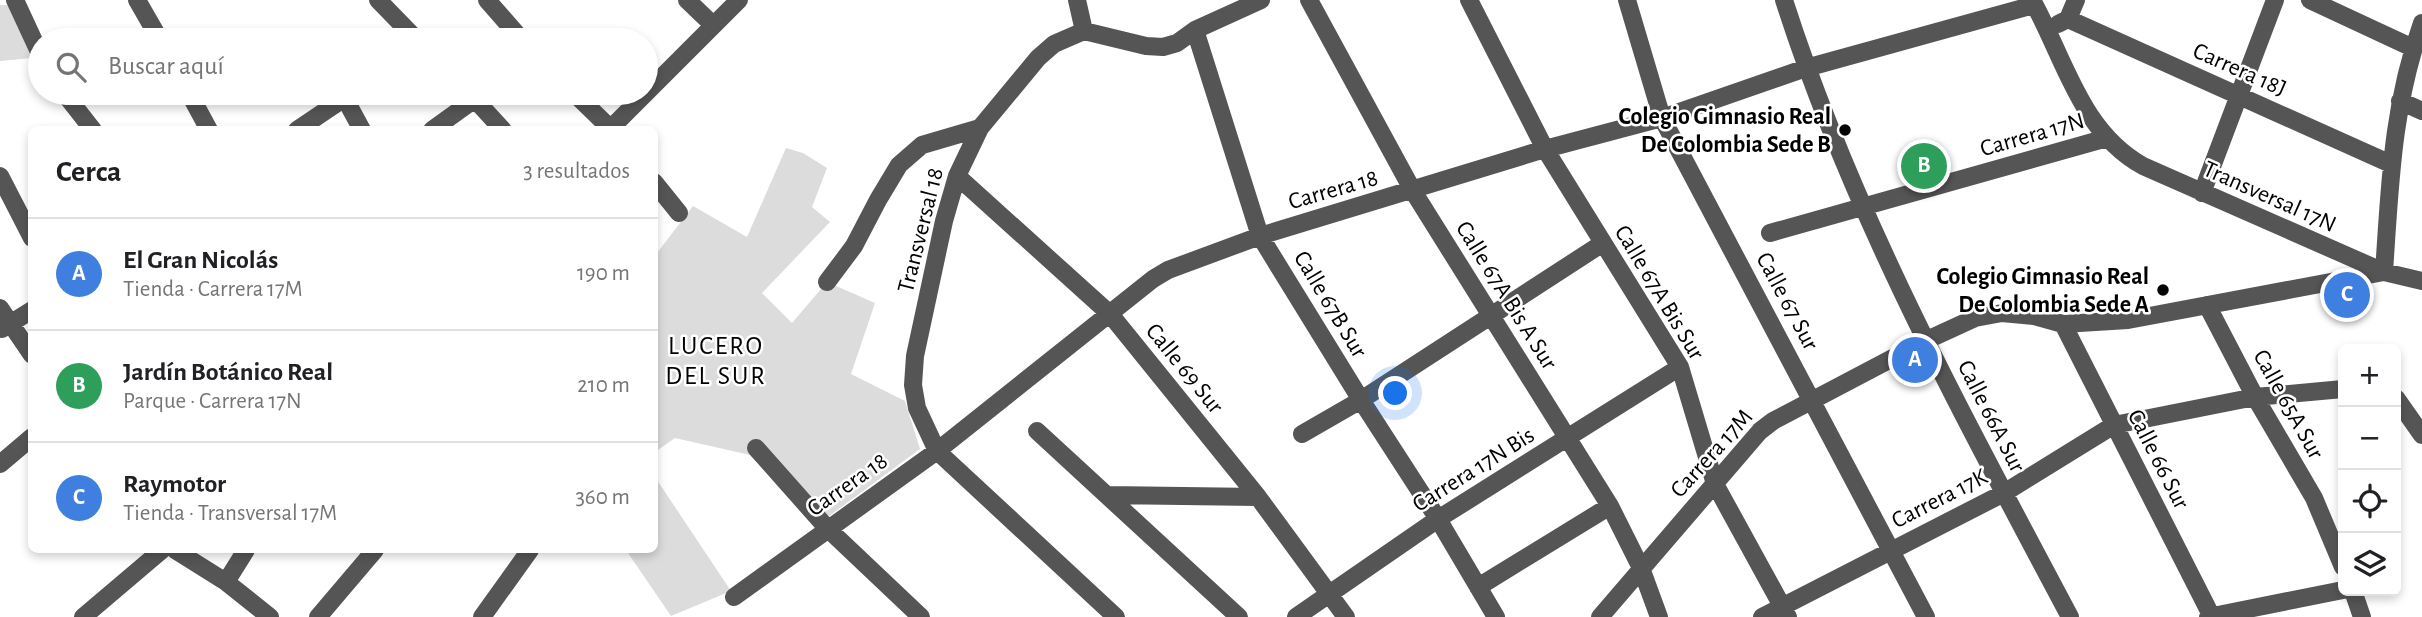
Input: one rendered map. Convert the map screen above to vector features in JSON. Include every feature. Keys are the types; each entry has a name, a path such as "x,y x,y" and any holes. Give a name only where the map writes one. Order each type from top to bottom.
{"street":[{"path":"15,0 28,28"},
{"path":"137,0 153,28"},
{"path":"378,0 405,28"},
{"path":"487,0 512,28"},
{"path":"687,0 713,25"},
{"path":"658,81 739,0"},
{"path":"1077,0 1084,31 1146,46 1163,47 1177,43 1195,30 1261,0"},
{"name":"Calle 67A Bis A Sur","path":"1309,0 1413,191 1610,506 1641,568 1659,617"},
{"name":"Calle 67A Bis Sur","path":"1469,0 1545,149 1679,367 1715,484 1785,611"},
{"name":"Calle 67 Sur","path":"1627,0 1662,118 1926,617"},
{"name":"Calle 66A Sur","path":"1784,0 1806,68 1864,208 2004,493 2070,617"},
{"path":"2047,29 2068,19 2076,0"},
{"path":"2202,193 2275,0"},
{"path":"2310,0 2413,48"},
{"name":"Carrera 18","path":"734,597 937,451 1168,270 1260,236 1545,149 1662,118 1806,68 2033,2"},
{"name":"Transversal 17N","path":"2033,2 2074,88 2096,126 2116,149 2136,162 2202,193 2384,272 2422,281"},
{"name":"Carrera 18J","path":"2068,19 2391,163"},
{"path":"2384,272 2391,163 2400,101 2422,23"},
{"name":"Calle 67B Sur","path":"1195,30 1260,236 1360,400 1438,519 1496,617"},
{"name":"Transversal 18","path":"937,451 917,408 913,385 915,356 944,221 957,176 980,128 1038,58 1063,38 1084,31"},
{"path":"2400,101 2422,111"},
{"path":"73,105 90,126"},
{"path":"195,105 207,126"},
{"path":"302,126 331,105"},
{"path":"351,105 360,126"},
{"path":"437,126 461,105"},
{"path":"480,105 499,126"},
{"path":"586,105 608,126"},
{"path":"614,126 635,105"},
{"path":"827,282 854,246 899,165 922,145 980,128"},
{"name":"Carrera 17N","path":"1770,233 2107,138"},
{"path":"0,176 28,230"},
{"name":"Calle 69 Sur","path":"957,176 1110,314 1258,497 1346,617"},
{"path":"658,187 679,213"},
{"path":"1302,435 1603,243"},
{"name":"Carrera 17M","path":"1600,617 1760,431 1812,399 1975,318 2002,313 2035,316 2063,324 2128,320 2384,272"},
{"name":"Calle 65A Sur","path":"2207,305 2255,397 2314,498 2338,555"},
{"path":"0,308 5,327 28,351"},
{"path":"5,327 28,313"},
{"name":"Calle 66 Sur","path":"2063,324 2209,616"},
{"name":"Carrera 17N Bis","path":"1296,617 1438,519 1679,367"},
{"name":"Carrera 17K","path":"1762,617 1785,611 1890,550 2004,493 2114,425 2255,397 2338,389"},
{"path":"2401,405 2422,435"},
{"path":"1037,430 1239,617"},
{"path":"0,464 28,440"},
{"path":"756,448 827,528 921,617"},
{"path":"937,451 1116,617"},
{"path":"1107,495 1258,497"},
{"path":"1478,587 1610,506"},
{"path":"83,617 158,553"},
{"path":"181,553 226,582 270,617"},
{"path":"226,582 244,553"},
{"path":"318,617 372,553"},
{"path":"482,617 528,553"},
{"path":"2209,616 2338,591"},
{"path":"2355,596 2362,617"}],"shaded area":[{"path":"0,5 8,5 28,49 28,58 0,61"},
{"path":"786,148 803,153 827,168 812,207 830,222 762,293 792,323 827,282 875,303 851,374 905,401 920,449 821,522 750,455 675,438 658,450 658,252 693,206 747,237"},
{"path":"658,482 731,591 671,616 628,553 658,553"}],"place":[{"name":"Colegio Gimnasio Real De Colombia Sede B","path":"1845,130"},
{"name":"Jardín Botánico Real","path":"1924,166"},
{"name":"Colegio Gimnasio Real De Colombia Sede A","path":"2163,290"},
{"name":"Raymotor","path":"2347,295"},
{"name":"El Gran Nicolás","path":"1915,360"}],"district":[{"name":"LUCERO DEL SUR","path":"716,360"}]}
